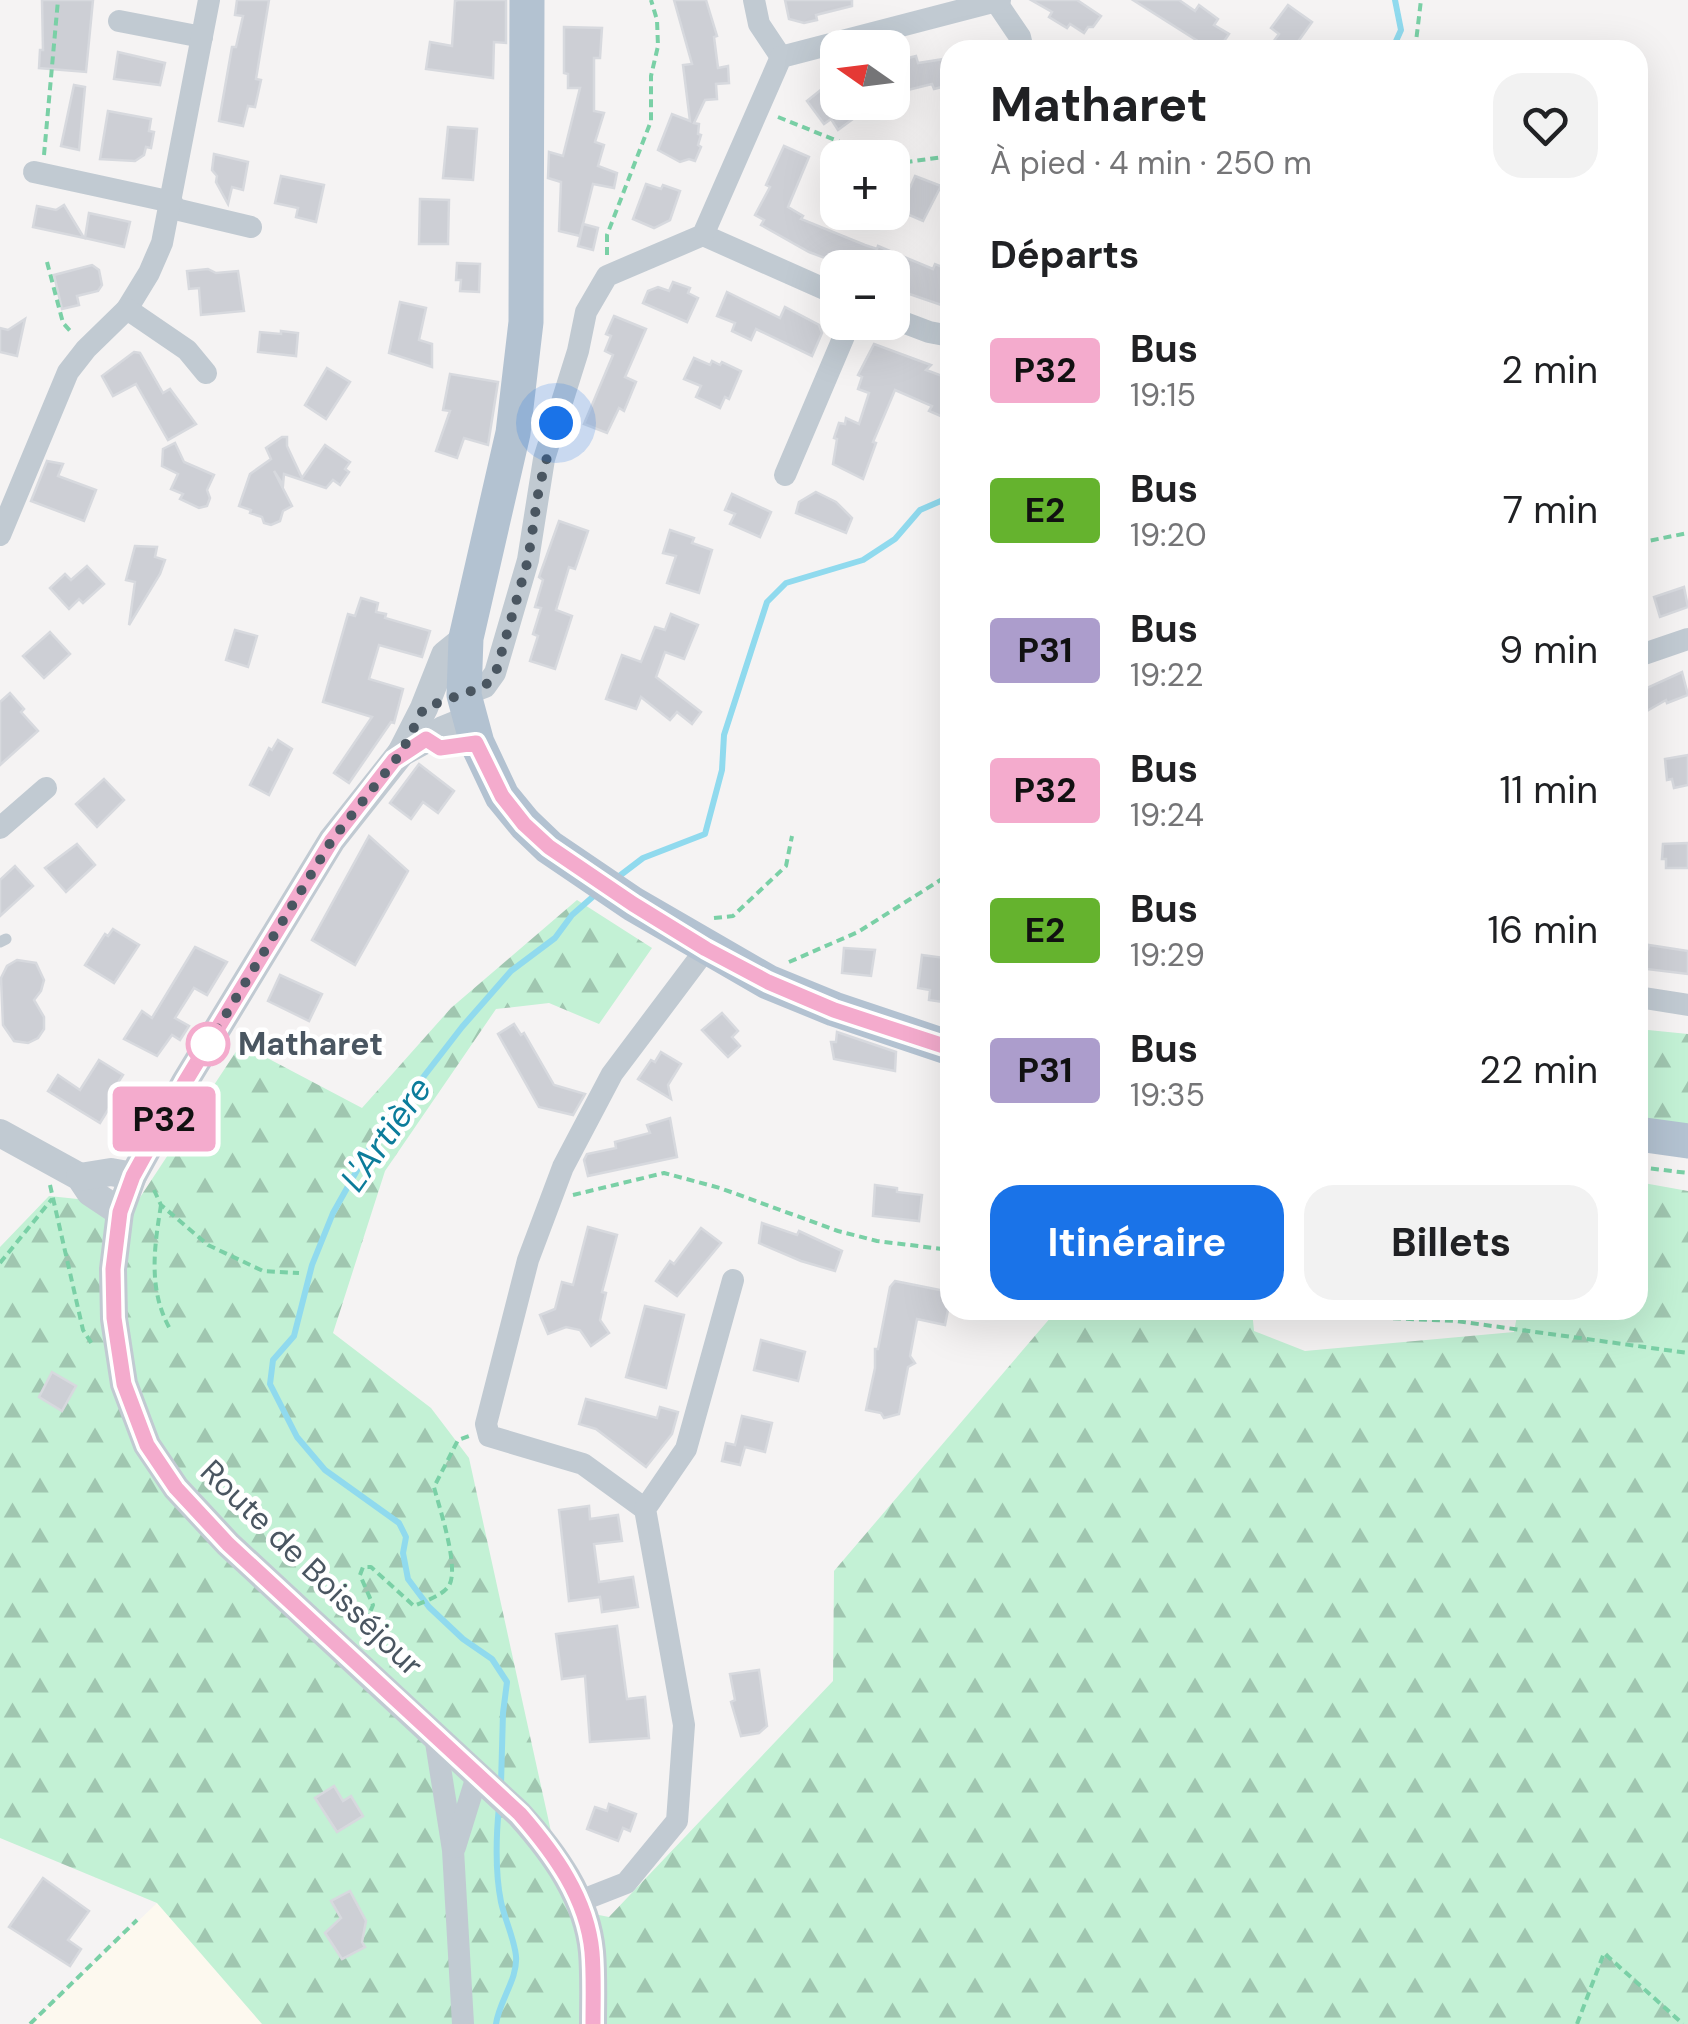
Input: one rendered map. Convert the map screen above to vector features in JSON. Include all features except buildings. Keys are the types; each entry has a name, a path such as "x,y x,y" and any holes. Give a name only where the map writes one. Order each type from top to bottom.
{"main road":[{"path":"528,0 526,322 522,374 504,477 466,638 470,719 502,796 524,824 576,866 670,928 768,982 834,1010 940,1045"},
{"path":"1648,1135 1688,1140"}],"street":[{"path":"0,535 68,372 126,309 162,243 209,0"},
{"path":"754,0 759,24 781,57"},
{"path":"781,57 999,2 1020,40"},
{"path":"119,21 202,37"},
{"path":"424,708 470,719 496,672 528,560 544,459 578,351 586,312 608,276 704,235 781,57"},
{"path":"38,173 251,227"},
{"path":"704,235 820,287"},
{"path":"126,309 187,350 206,372"},
{"path":"910,325 940,334"},
{"path":"786,475 842,340"},
{"name":"Route de Boisséjour","path":"466,638 445,655 401,753 332,840 185,1082 133,1176 120,1212 113,1269 114,1318 124,1384 147,1445 176,1488 228,1544 520,1814 551,1850 580,1901 592,1950 593,2024"},
{"path":"1648,653 1688,639"},
{"name":"Route de Boisséjour","path":"401,753 426,739 440,748 470,719"},
{"path":"0,828 46,788"},
{"path":"580,1901 626,1883 677,1822 684,1725 645,1509 582,1464 489,1436 486,1424 528,1260 563,1168 612,1074 706,949"},
{"path":"1648,999 1688,1005"},
{"path":"0,1132 80,1176 90,1192 120,1212"},
{"path":"80,1176 111,1172 133,1176"},
{"path":"645,1509 686,1449 732,1280"},
{"path":"435,1736 454,1850 462,2024"},
{"path":"454,1850 477,1776"}],"path":[{"path":"38,173 58,0"},
{"path":"608,276 607,235 651,121 651,76 658,46 651,0"},
{"path":"1416,40 1420,0"},
{"path":"759,109 835,140"},
{"path":"910,162 940,157"},
{"path":"47,262 63,322 86,349"},
{"path":"1648,541 1688,532"},
{"path":"670,928 733,916 786,866 792,836"},
{"path":"768,982 784,964 858,932 940,880"},
{"path":"46,1156 82,1330 106,1362 119,1360"},
{"path":"1648,1168 1688,1174"},
{"path":"550,1202 664,1173 720,1188 838,1231 877,1241 940,1249"},
{"path":"0,1263 52,1199"},
{"path":"170,1329 160,1310 153,1270 161,1205 208,1245 263,1270 299,1273"},
{"path":"1428,1320 1470,1322 1688,1353"},
{"path":"330,1607 369,1616 373,1605 360,1575 363,1567 372,1567 414,1606 446,1591 453,1580 452,1560 434,1486 458,1440 487,1430"},
{"path":"30,2024 137,1920"},
{"path":"1576,2024 1604,1952 1683,2024"}],"shaded area":[{"path":"157,1903 262,2024 31,2024"}],"green space":[{"path":"577,900 652,948 599,1024 549,1003 496,1009 385,1171 333,1333 431,1408 469,1458 568,1909 609,1917 833,1681 834,1571 1048,1320 1253,1320 1254,1331 1305,1351 1514,1332 1516,1320 1648,1320 1648,1184 1688,1191 1688,2024 262,2024 157,1903 0,1838 0,1247 49,1196 135,1205 241,1044 362,1108 451,1008"},
{"path":"1648,1030 1688,1034 1688,1130 1648,1124"}],"waterway":[{"name":"L'Artière","path":"1395,0 1401,30 1396,40"},
{"name":"L'Artière","path":"618,877 643,858 705,834 722,770 724,735 767,602 786,583 863,560 895,539 920,510 940,501"},
{"name":"L'Artière","path":"501,1784 507,1682 492,1659 463,1639 429,1607 408,1579 403,1553 406,1537 399,1523 325,1470 297,1437 270,1384 273,1360 294,1336 312,1265 333,1213 373,1142 511,971 555,938 572,915 596,894"},
{"name":"L'Artière","path":"496,2024 516,1965 499,1891 499,1806"}],"bus line":[{"name":"P32","path":"593,2024 592,1950 580,1901 551,1850 520,1814 228,1544 176,1488 147,1445 124,1384 114,1318 113,1269 120,1212 133,1176 185,1082 332,840 394,760 426,739 440,748 476,743 502,796 549,847 706,949 801,997 940,1045"}],"place":[{"name":"Matharet","path":"208,1044"}],"route":[{"path":"208,1044 332,840 401,753 424,708 485,686 496,672 528,560 544,459 556,423"}]}
